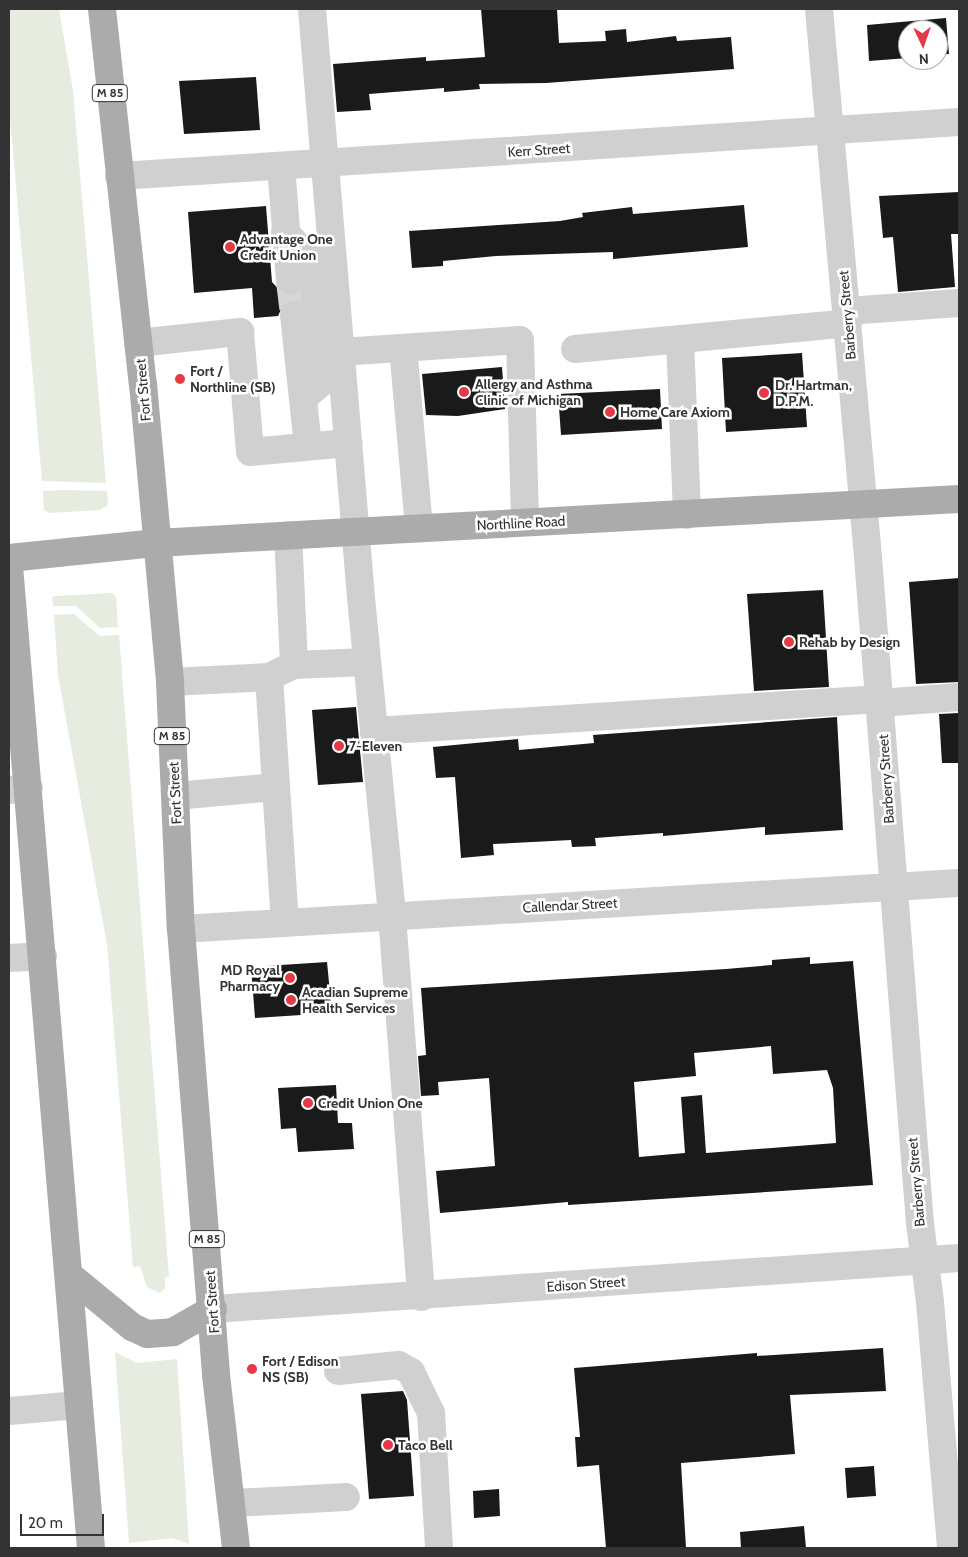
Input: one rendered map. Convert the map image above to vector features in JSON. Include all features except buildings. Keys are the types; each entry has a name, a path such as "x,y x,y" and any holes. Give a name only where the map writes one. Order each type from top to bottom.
{"main road":[{"path":"87,9 106,54"},
{"name":"Fort Street","path":"102,9 138,343 170,682 181,929 213,1309 216,1375 233,1503 236,1548"},
{"name":"Northline Road","path":"9,558 157,543 525,522 864,506 959,499"},
{"path":"9,566 19,789 42,956 91,1548"},
{"path":"69,1276 132,1327 147,1334 174,1332 213,1309"}],"street":[{"path":"312,9 340,352 358,531 367,662 392,916 421,1296"},
{"name":"Barberry Street","path":"819,9 864,506 923,1261 930,1302 950,1548"},
{"name":"Kerr Street","path":"120,176 959,122"},
{"path":"281,166 290,281"},
{"path":"285,232 312,261 322,382 304,397"},
{"path":"575,349 680,339 959,303"},
{"path":"294,315 308,446"},
{"path":"138,343 240,332 250,452 349,443"},
{"path":"680,339 687,514"},
{"path":"340,352 520,340 525,522"},
{"path":"403,348 419,528"},
{"path":"288,536 294,665"},
{"path":"170,682 269,677 294,665 367,662"},
{"path":"269,677 285,922"},
{"path":"374,731 959,697"},
{"path":"175,796 276,787"},
{"name":"Callendar Street","path":"181,929 959,883"},
{"path":"9,958 42,956"},
{"name":"Edison Street","path":"213,1309 959,1258"},
{"path":"338,1371 399,1365 411,1372 431,1413 439,1548"},
{"path":"411,1372 426,1548"},
{"path":"9,1411 79,1406"},
{"path":"233,1503 346,1496"}],"shaded area":[{"path":"9,9 59,9 73,91 106,483 42,481 9,107"},
{"path":"43,491 107,491 108,505 100,510 49,513 44,510"},
{"path":"112,593 116,597 118,627 100,628 76,606 53,606 52,598 55,596"},
{"path":"74,614 100,636 119,635 169,1277 165,1277 165,1288 160,1293 147,1287 140,1266 133,1267 107,945 58,675 54,615"},
{"path":"115,1352 137,1363 177,1359 189,1544 172,1538 129,1543"}],"tunnel":[{"path":"290,281 294,315"}],"place":[{"name":"Advantage One Credit Union","path":"230,247"},
{"name":"Fort / Northline (SB)","path":"180,379"},
{"name":"Allergy and Asthma Clinic of Michigan","path":"464,392"},
{"name":"Dr. Hartman, D.P.M.","path":"764,393"},
{"name":"Home Care Axiom","path":"610,412"},
{"name":"Rehab by Design","path":"789,642"},
{"name":"7-Eleven","path":"339,746"},
{"name":"MD Royal Pharmacy","path":"290,978"},
{"name":"Acadian Supreme Health Services","path":"291,1000"},
{"name":"Credit Union One","path":"308,1103"},
{"name":"Fort / Edison NS (SB)","path":"252,1369"},
{"name":"Taco Bell","path":"388,1445"}]}
